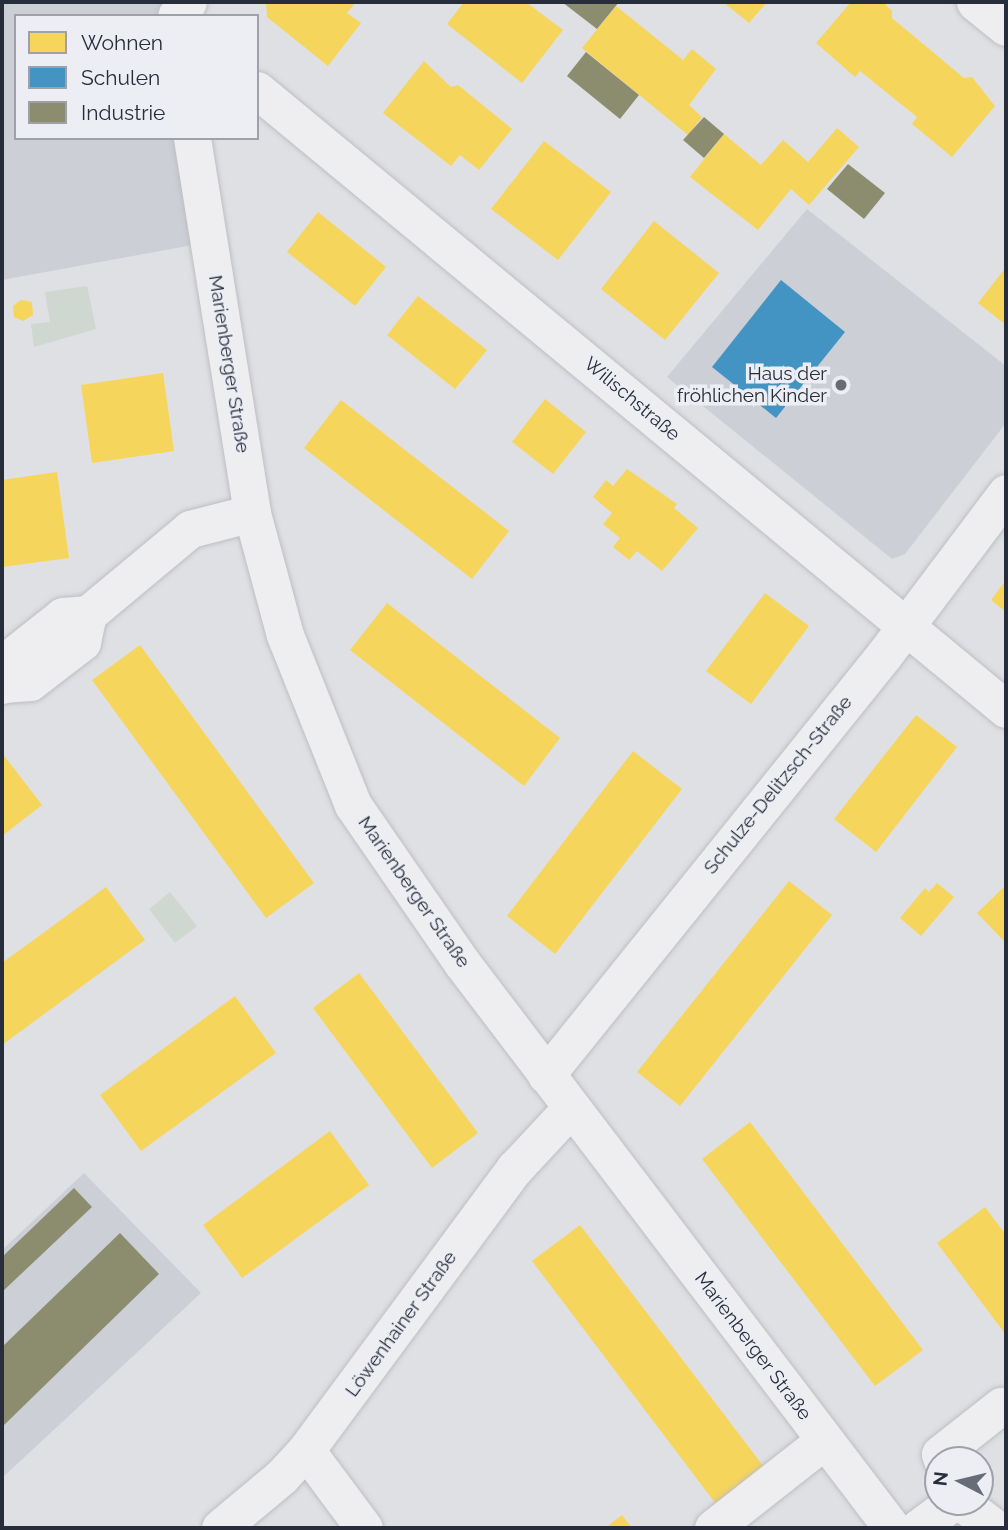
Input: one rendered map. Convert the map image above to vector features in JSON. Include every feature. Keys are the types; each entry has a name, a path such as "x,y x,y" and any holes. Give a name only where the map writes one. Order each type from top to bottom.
{"street":[{"path":"975,2 1006,27"},
{"name":"Wilischstraße","path":"259,92 1006,709"},
{"name":"Marienberger Straße","path":"192,140 252,513 285,635 353,805 461,963 892,1528"},
{"name":"Schulze-Delitzsch-Straße","path":"546,1075 1006,492"},
{"path":"2,684 11,657 63,616 88,614 190,529 252,513"},
{"name":"Löwenhainer Straße","path":"220,1528 306,1450 515,1168 571,1108"},
{"path":"950,1446 1001,1406"},
{"path":"713,1528 825,1440"},
{"path":"306,1450 364,1528"},
{"path":"918,1528 934,1516"},
{"path":"980,1516 997,1528 1006,1522"}],"shaded area":[{"path":"2,2 169,2 172,14 14,14 14,140 192,140 209,242 2,280"},
{"name":"Haus der fröhlichen Kinder","path":"807,209 1006,366 1006,423 905,554 892,559 667,377"},
{"path":"87,286 96,329 34,347 31,324 50,322 45,292"},
{"path":"170,892 197,926 175,943 149,909"},
{"path":"84,1173 201,1293 2,1478 2,1250"}],"building: Wohnen":[{"path":"266,2 356,2 347,13 361,23 328,66 267,17"},
{"path":"464,2 526,2 563,30 522,83 447,24"},
{"path":"723,2 767,2 749,23"},
{"path":"851,2 884,3 892,11 892,18 964,78 972,77 995,106 952,157 912,124 917,117 860,71 855,77 816,43"},
{"path":"616,6 683,60 692,49 716,69 689,105 702,117 688,135 582,48"},
{"path":"424,61 451,87 458,85 512,129 479,170 460,155 451,166 383,113"},
{"path":"837,128 859,147 809,205 791,189 758,230 690,177 724,134 761,165 783,140 808,162"},
{"path":"544,141 611,192 558,260 491,209"},
{"path":"318,212 386,267 355,306 287,252"},
{"path":"654,221 719,273 665,340 601,289"},
{"path":"1006,267 1006,325 978,303"},
{"path":"418,296 487,350 455,389 387,335"},
{"path":"21,300 32,302 33,315 23,321 14,317 13,306"},
{"path":"163,373 174,451 92,463 81,385"},
{"path":"545,399 586,432 553,474 512,442"},
{"path":"341,400 509,531 472,579 304,448"},
{"path":"627,469 677,504 674,508 698,528 662,571 637,551 629,560 613,547 620,538 603,524 612,513 593,497 606,480 613,486"},
{"path":"57,472 69,558 2,567 2,480"},
{"path":"1006,580 1006,612 991,600"},
{"path":"765,593 809,626 751,704 706,671"},
{"path":"387,603 560,738 524,786 350,650"},
{"path":"140,645 314,883 266,918 92,680"},
{"path":"916,715 957,747 876,852 834,819"},
{"path":"633,751 682,789 555,954 507,916"},
{"path":"2,753 42,805 2,836"},
{"path":"789,881 832,915 680,1106 637,1072"},
{"path":"937,883 954,897 921,936 900,918 925,888 929,892"},
{"path":"1006,885 1006,943 977,913"},
{"path":"106,887 145,940 2,1045 2,963"},
{"path":"359,973 478,1133 432,1168 313,1008"},
{"path":"235,996 276,1053 141,1151 100,1095"},
{"path":"750,1122 923,1350 875,1386 702,1159"},
{"path":"330,1131 369,1185 242,1278 203,1225"},
{"path":"985,1207 1006,1235 1006,1335 937,1243"},
{"path":"580,1225 764,1467 716,1504 532,1261"},
{"path":"622,1515 632,1528 605,1528"}],"building: Schulen":[{"path":"781,280 845,332 776,418 712,367"}],"building: Industrie":[{"path":"562,2 619,2 597,29"},
{"path":"586,52 639,95 620,119 567,76"},
{"path":"704,117 724,134 704,158 683,140"},
{"path":"848,164 885,193 864,219 827,189"},
{"path":"74,1188 92,1207 2,1292 2,1257"},
{"path":"120,1233 159,1274 2,1427 2,1347"}],"place":[{"name":"Haus der fröhlichen Kinder","path":"841,385"}]}
